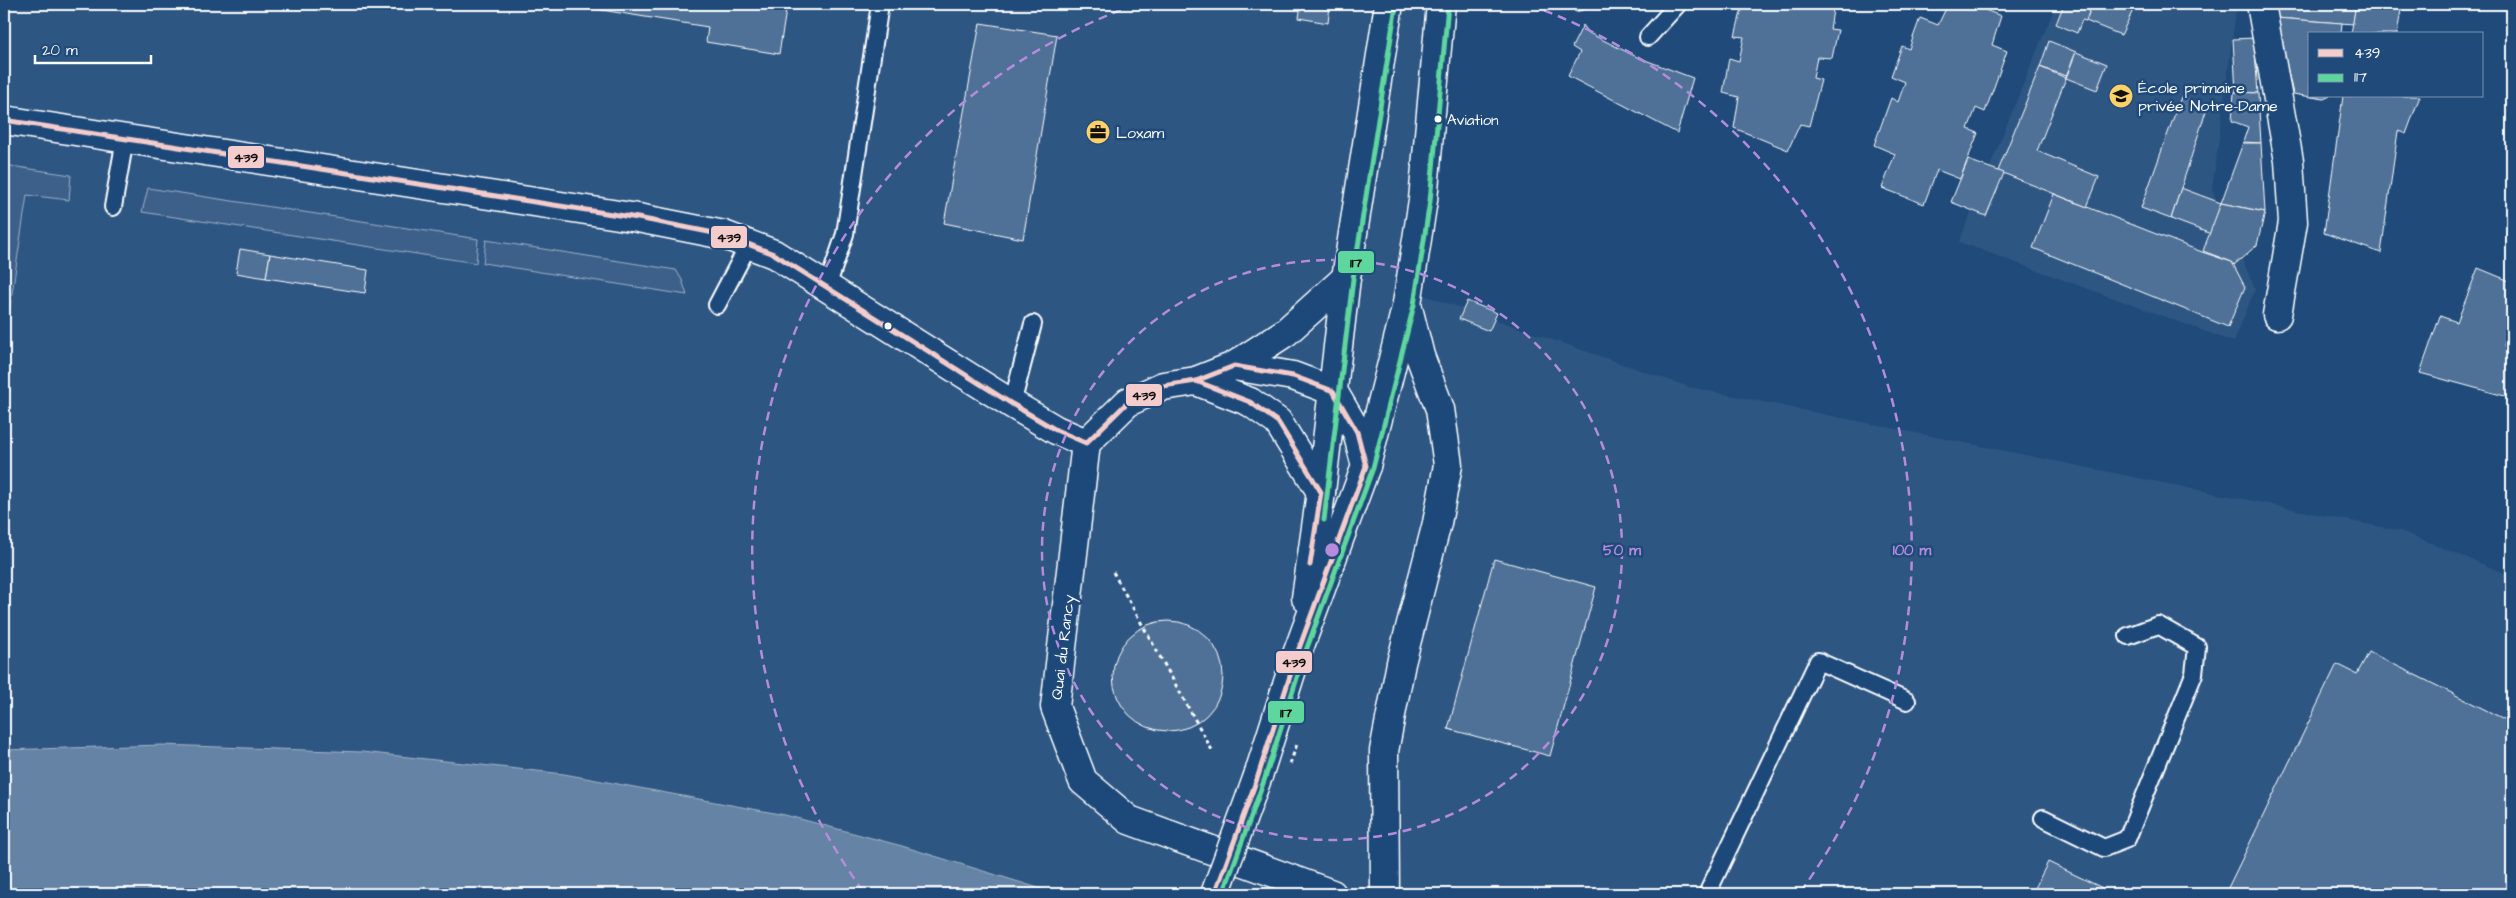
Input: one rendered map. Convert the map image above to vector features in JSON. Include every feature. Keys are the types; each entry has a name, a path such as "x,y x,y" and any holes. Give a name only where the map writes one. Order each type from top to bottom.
{"street":[{"path":"1297,654 1321,492 1346,278 1389,4"},
{"path":"1215,894 1258,776 1297,654 1366,466 1407,304 1423,200 1441,4"},
{"path":"2261,4 2290,160 2293,222 2277,315"},
{"path":"4,120 638,218 724,235 774,254 1012,404 1056,430 1086,443 1128,402 1163,386 1196,381 1234,366 1286,332 1346,278"},
{"path":"1385,894 1384,751 1401,663 1437,523 1448,465 1440,409 1420,356 1407,304"},
{"path":"1234,366 1293,376 1333,391 1357,432 1366,466"},
{"path":"1196,381 1250,402 1278,422 1321,492"},
{"name":"Quai du Rancy","path":"1086,443 1055,707 1083,781 1129,820 1332,894"}],"lane":[{"path":"827,287 845,234 880,4"},
{"path":"1648,37 1678,4"},
{"path":"113,207 125,139"},
{"path":"717,305 749,244"},
{"path":"1012,404 1032,324"},
{"path":"2043,818 2104,848 2127,839 2194,674 2197,647 2158,625 2128,636"},
{"path":"1706,894 1818,661 1907,701"}],"path":[{"path":"1113,572 1213,752"}],"shaded area":[{"path":"4,4 1442,4 1424,295 1689,387 2401,531 2512,576 2512,894 4,894"},
{"name":"École primaire privée Notre-Dame","path":"2056,4 2237,4 2212,189 2255,289 2234,342 1959,242"},
{"path":"4,165 71,175 69,200 27,195 4,346"},
{"path":"148,188 478,239 476,263 142,212"},
{"path":"486,240 676,270 687,295 483,263"},
{"path":"162,745 362,752 564,774 785,815 902,846 1058,894 4,894 4,750"}],"building":[{"path":"564,4 787,4 779,54 706,42 708,27"},
{"path":"1301,4 1330,6 1328,23 1299,18"},
{"path":"1572,4 1605,4 1575,12"},
{"path":"1743,4 1834,4 1830,29 1838,30 1832,58 1817,57 1813,78 1821,80 1809,126 1800,124 1788,150 1734,128 1739,97 1723,93 1729,58 1739,61 1744,37 1735,36"},
{"path":"1948,4 1969,4 2001,16 1992,45 2007,51 1985,112 1976,108 1968,129 1978,133 1960,179 1937,170 1924,204 1882,188 1895,154 1874,145 1891,98 1898,102 1905,82 1891,76 1902,46 1909,49 1920,18 1938,25"},
{"path":"2064,4 2090,10 2086,21 2082,20 2077,33 2056,24"},
{"path":"2071,4 2136,4 2121,35 2086,21 2090,10"},
{"path":"2274,4 2356,4 2353,24 2276,18"},
{"path":"2356,4 2402,4 2397,32 2351,32"},
{"path":"2276,18 2342,23 2341,32 2308,32 2308,96 2293,94"},
{"path":"980,23 1057,35 1023,239 944,223"},
{"path":"1583,25 1589,33 1637,57 1693,78 1677,133 1568,76 1580,52 1572,47"},
{"path":"2254,38 2258,93 2236,92 2233,39"},
{"path":"2049,41 2076,52 2066,76 2040,67"},
{"path":"2076,52 2107,64 2097,90 2066,78"},
{"path":"2040,67 2066,78 2037,151 2099,177 2087,207 1998,171"},
{"path":"2234,92 2258,93 2261,143 2243,142 2248,127 2232,121"},
{"path":"2181,97 2207,108 2171,219 2141,208"},
{"path":"2343,98 2419,98 2406,134 2398,131 2381,253 2324,233"},
{"path":"2243,143 2261,143 2265,212 2221,203"},
{"path":"1968,160 2004,173 1986,216 1951,202"},
{"path":"2181,188 2221,203 2211,234 2171,219"},
{"path":"2054,194 2232,262 2245,287 2228,327 2033,248"},
{"path":"2221,203 2265,212 2257,245 2234,265 2232,262 2203,251"},
{"path":"240,249 270,254 266,278 236,273"},
{"path":"270,254 368,270 365,293 266,278"},
{"path":"2478,268 2512,282 2512,319 2504,346 2512,349 2512,398 2420,373 2440,316 2457,322"},
{"path":"1467,301 1497,313 1489,331 1459,319"},
{"path":"1494,559 1596,587 1550,756 1448,729"},
{"path":"1168,621 1189,625 1207,637 1219,655 1223,676 1219,697 1207,715 1189,727 1168,731 1147,727 1129,715 1117,697 1113,676 1117,655 1129,637 1147,625"},
{"path":"2369,652 2512,723 2512,894 2225,894 2337,664 2357,674"},
{"path":"2048,862 2115,894 2032,894"}],"transit line":[{"name":"117","path":"1324,520 1353,279 1396,5"},
{"name":"117","path":"1223,894 1265,778 1304,656 1373,468 1414,305 1430,201 1448,5"},
{"name":"439","path":"4,120 638,218 724,235 774,254 1012,404 1056,430 1086,443 1128,402 1163,386 1196,381 1234,366 1293,376 1333,391 1357,432 1366,466 1297,654 1258,776 1215,894"},
{"name":"439","path":"1196,381 1250,402 1278,422 1321,492 1310,565"}],"place":[{"name":"École primaire privée Notre-Dame","path":"2121,96"},
{"name":"Aviation","path":"1438,119"},
{"name":"Loxam","path":"1098,132"}]}
